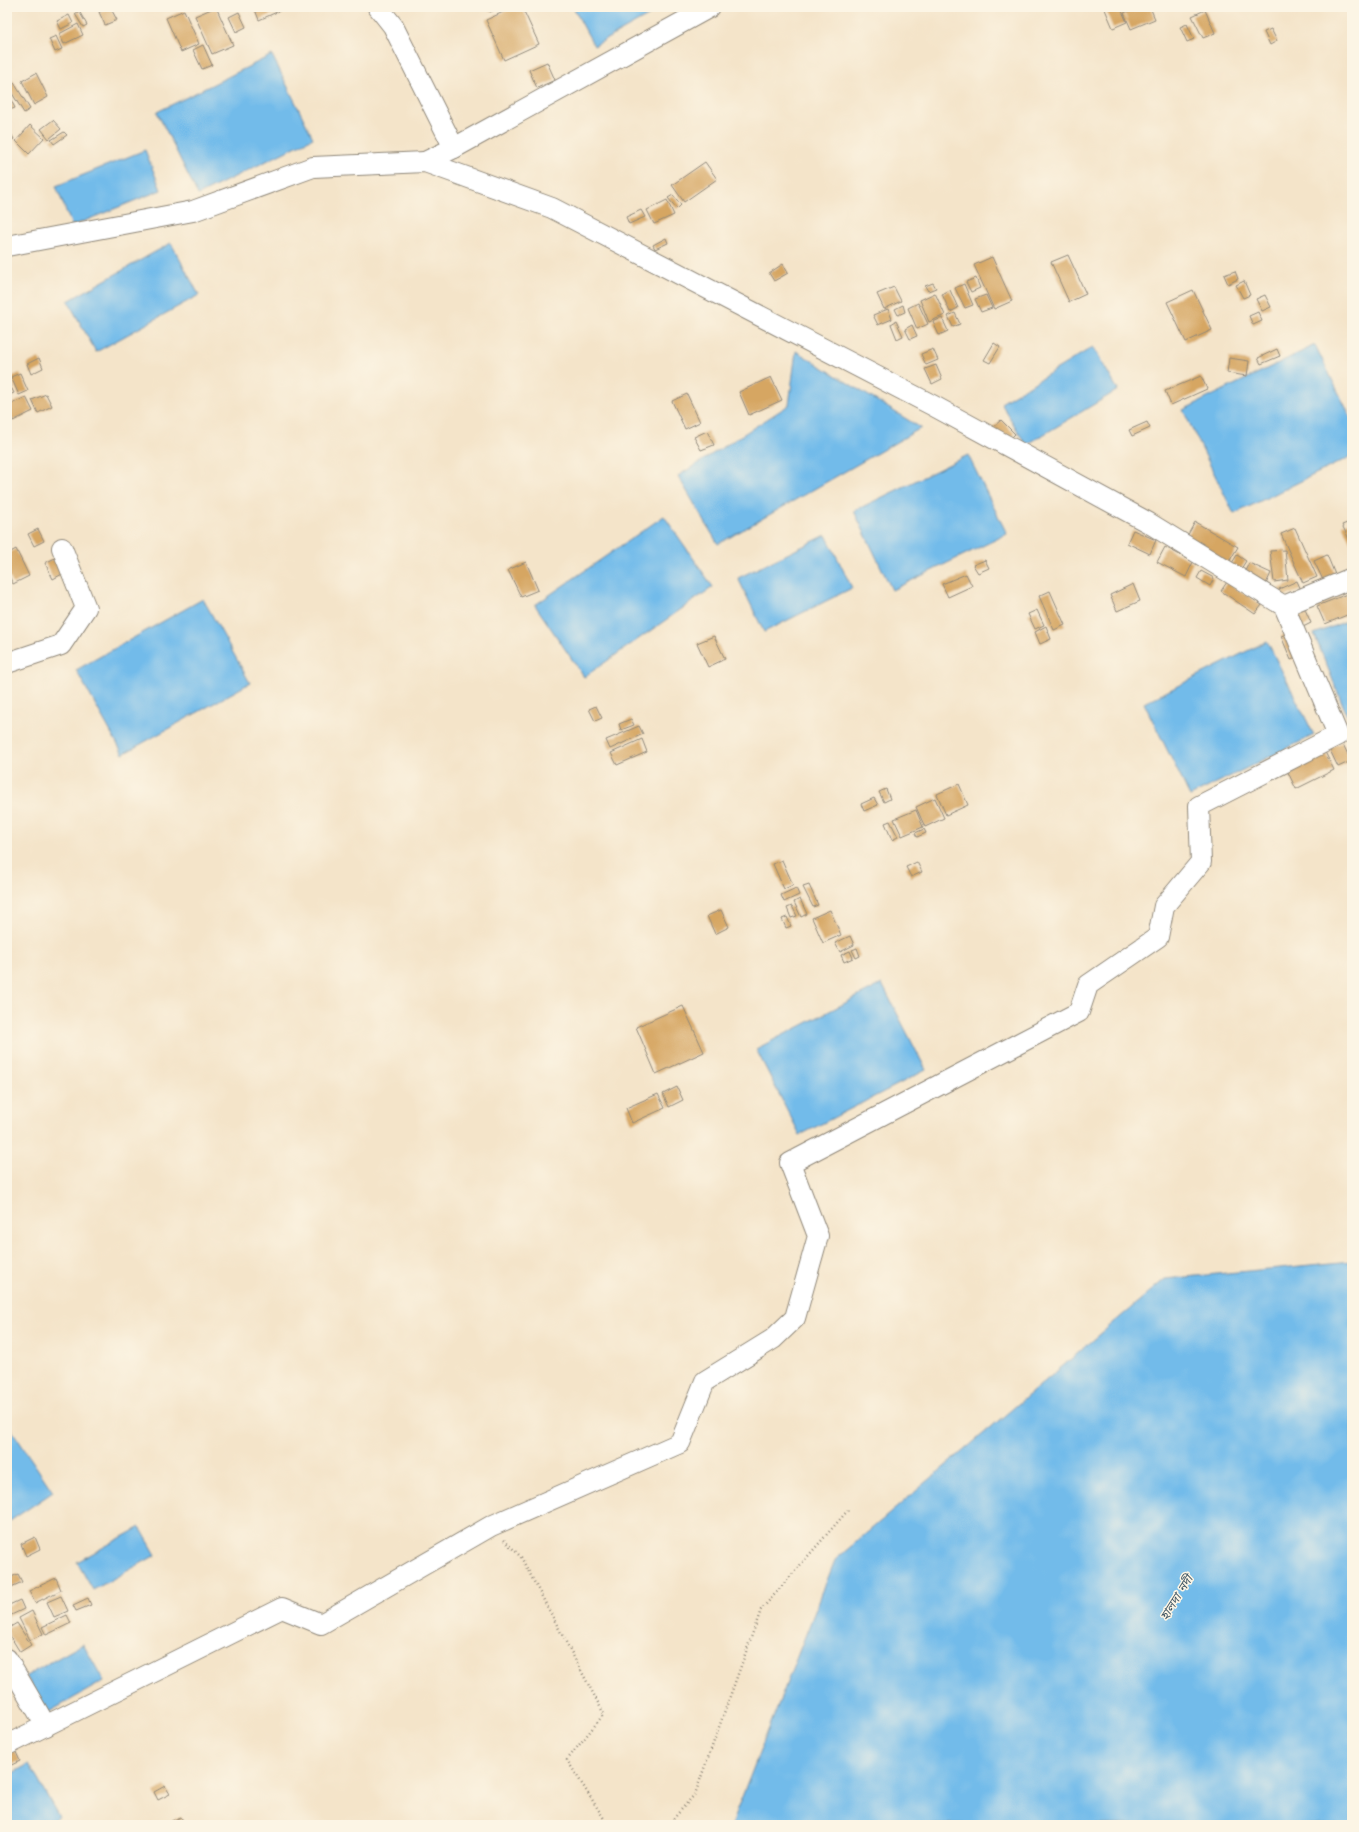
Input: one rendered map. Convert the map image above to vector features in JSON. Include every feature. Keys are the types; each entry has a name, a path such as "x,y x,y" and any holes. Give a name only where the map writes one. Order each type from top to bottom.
{"street":[{"path":"378,7 393,26 454,148"},
{"path":"425,162 454,148 710,7"},
{"path":"7,246 193,211 313,167 425,162 559,212 932,405 1149,523 1284,606 1338,735 1199,806 1201,862 1164,906 1158,937 1088,985 1079,1012 790,1163 818,1236 795,1318 772,1339 705,1381 680,1443 491,1526 321,1624 282,1608 7,1745"},
{"path":"7,663 62,645 86,608 62,548"},
{"path":"1284,606 1352,578"},
{"path":"7,1659 46,1726"}],"path":[{"path":"668,1825 695,1794 761,1610 849,1509"},
{"path":"491,1526 521,1557 604,1714 567,1760 608,1825"}],"water":[{"path":"573,7 664,7 594,46"},
{"path":"272,55 313,138 198,195 157,112"},
{"path":"145,150 161,190 72,226 56,186"},
{"path":"171,243 199,295 96,352 68,301"},
{"path":"1315,345 1352,420 1352,456 1234,514 1183,410"},
{"path":"1093,347 1118,390 1026,445 1001,403"},
{"path":"796,351 921,428 718,544 678,476 789,405"},
{"path":"968,455 1007,534 892,590 854,511"},
{"path":"664,516 713,587 584,677 535,605"},
{"path":"826,535 852,588 764,632 738,578"},
{"path":"203,599 250,683 123,754 76,670"},
{"path":"1352,619 1352,713 1347,715 1314,634"},
{"path":"1267,641 1314,735 1190,796 1144,703"},
{"path":"882,984 926,1070 800,1135 756,1049"},
{"name":"হালদা নদী","path":"1352,1261 1352,1825 731,1825 835,1560 1165,1279"},
{"path":"11,1429 53,1492 7,1523 7,1432"},
{"path":"140,1527 156,1555 93,1590 77,1562"},
{"path":"83,1644 104,1681 47,1713 26,1676"},
{"path":"29,1764 59,1817 45,1825 7,1825 7,1776"}],"building":[{"path":"110,7 117,20 105,25 99,12"},
{"path":"216,7 233,45 212,54 195,16"},
{"path":"254,7 288,7 259,20"},
{"path":"487,7 501,7 490,12"},
{"path":"514,7 522,7 539,44 504,60 486,20"},
{"path":"1104,7 1120,7 1127,22 1113,28"},
{"path":"1138,7 1150,7 1155,19 1131,29 1124,13"},
{"path":"184,10 199,44 181,52 166,18"},
{"path":"1205,10 1215,33 1203,38 1192,16"},
{"path":"79,11 87,25 83,27 75,14"},
{"path":"239,12 246,27 236,32 229,17"},
{"path":"69,15 73,23 61,29 57,21"},
{"path":"78,24 83,35 64,44 59,34"},
{"path":"1187,24 1194,39 1187,42 1180,27"},
{"path":"1271,29 1277,41 1270,45 1264,32"},
{"path":"56,36 62,49 55,52 49,39"},
{"path":"203,45 212,65 202,69 193,50"},
{"path":"547,62 555,80 537,88 529,70"},
{"path":"36,73 48,97 34,105 22,81"},
{"path":"13,81 30,109 24,113 7,85"},
{"path":"7,92 15,108 7,111"},
{"path":"53,120 61,129 49,139 41,129"},
{"path":"30,125 44,138 29,154 16,141"},
{"path":"7,127 14,139 7,143"},
{"path":"64,132 67,135 54,144 51,140"},
{"path":"705,162 717,179 684,202 672,185"},
{"path":"673,195 681,205 677,209 668,198"},
{"path":"667,200 674,215 654,224 647,210"},
{"path":"641,210 645,217 629,224 626,217"},
{"path":"666,238 668,243 655,249 653,245"},
{"path":"1068,255 1086,294 1069,302 1051,262"},
{"path":"992,257 1012,301 994,309 974,265"},
{"path":"783,264 788,273 774,281 769,273"},
{"path":"1235,271 1238,279 1228,284 1224,275"},
{"path":"976,278 980,288 971,292 966,282"},
{"path":"1244,281 1250,295 1243,298 1236,285"},
{"path":"933,283 936,288 928,291 925,286"},
{"path":"964,284 973,305 965,308 955,288"},
{"path":"894,287 901,301 884,309 877,294"},
{"path":"950,290 958,308 950,312 942,294"},
{"path":"1193,290 1212,330 1186,342 1167,302"},
{"path":"935,293 945,315 929,322 920,300"},
{"path":"986,295 992,308 981,312 975,299"},
{"path":"1265,295 1271,307 1262,311 1256,299"},
{"path":"918,303 928,324 917,329 908,308"},
{"path":"903,305 905,312 898,315 895,309"},
{"path":"888,309 892,319 878,325 873,315"},
{"path":"1258,312 1262,321 1253,325 1249,316"},
{"path":"955,313 960,324 953,327 948,316"},
{"path":"942,318 948,331 939,335 933,322"},
{"path":"896,321 903,336 897,339 891,324"},
{"path":"912,325 917,336 910,339 905,329"},
{"path":"994,343 1000,347 990,363 984,360"},
{"path":"933,349 938,360 926,365 921,354"},
{"path":"1277,349 1280,356 1261,364 1258,358"},
{"path":"39,358 43,368 31,374 27,364"},
{"path":"1229,358 1249,361 1247,376 1227,373"},
{"path":"936,365 942,379 932,384 925,369"},
{"path":"20,373 28,391 19,395 11,377"},
{"path":"1201,376 1207,389 1171,405 1165,391"},
{"path":"771,377 782,400 749,415 739,392"},
{"path":"7,379 14,393 7,396"},
{"path":"46,394 52,406 38,413 32,400"},
{"path":"687,394 700,422 685,429 672,401"},
{"path":"26,397 33,411 13,421 7,406"},
{"path":"1001,420 1015,434 1006,443 992,428"},
{"path":"1147,422 1150,428 1132,436 1129,430"},
{"path":"707,431 714,445 701,450 694,437"},
{"path":"1352,521 1352,542 1351,543 1342,525"},
{"path":"1195,522 1238,547 1227,565 1185,540"},
{"path":"1295,528 1317,577 1303,583 1281,534"},
{"path":"38,529 44,541 34,546 28,534"},
{"path":"1133,530 1156,540 1150,554 1127,543"},
{"path":"1165,547 1193,562 1186,577 1157,562"},
{"path":"16,549 29,576 13,584 7,572 7,554"},
{"path":"1285,550 1288,580 1274,582 1270,551"},
{"path":"1237,555 1246,561 1239,572 1230,566"},
{"path":"1327,555 1336,577 1324,582 1314,561"},
{"path":"57,557 64,573 53,579 45,563"},
{"path":"985,560 989,568 978,573 973,565"},
{"path":"526,562 538,590 521,597 508,570"},
{"path":"1249,563 1271,573 1266,584 1244,573"},
{"path":"1201,571 1214,578 1210,586 1197,578"},
{"path":"966,574 972,586 948,597 942,584"},
{"path":"1297,581 1301,590 1284,598 1279,589"},
{"path":"1227,582 1262,605 1255,614 1221,591"},
{"path":"1133,584 1140,601 1117,611 1110,595"},
{"path":"1050,591 1065,625 1054,630 1039,596"},
{"path":"1352,592 1352,613 1325,624 1317,606"},
{"path":"1304,607 1311,623 1299,629 1291,613"},
{"path":"1037,610 1044,625 1035,629 1028,614"},
{"path":"1046,626 1051,639 1040,644 1035,632"},
{"path":"1289,633 1298,657 1291,660 1281,636"},
{"path":"714,636 725,659 708,667 697,643"},
{"path":"596,706 602,718 595,721 589,709"},
{"path":"631,719 634,725 621,730 619,724"},
{"path":"639,726 643,734 610,749 606,740"},
{"path":"642,739 647,752 617,765 611,753"},
{"path":"1342,742 1351,761 1338,767 1329,748"},
{"path":"1323,748 1334,770 1296,789 1285,766"},
{"path":"959,784 968,805 946,815 937,794"},
{"path":"886,789 890,799 884,802 879,792"},
{"path":"874,798 878,805 864,811 861,804"},
{"path":"935,798 944,818 925,827 916,807"},
{"path":"916,810 923,827 902,836 894,819"},
{"path":"890,821 898,837 892,840 885,823"},
{"path":"924,829 926,833 917,837 915,833"},
{"path":"782,860 793,885 784,889 773,864"},
{"path":"917,862 922,872 911,877 906,867"},
{"path":"809,885 818,905 813,907 803,887"},
{"path":"796,888 799,895 784,902 781,895"},
{"path":"800,899 807,914 801,917 794,902"},
{"path":"792,906 797,916 791,918 787,908"},
{"path":"721,910 729,927 715,934 707,916"},
{"path":"830,910 841,935 823,943 812,918"},
{"path":"787,917 791,926 786,928 782,919"},
{"path":"850,936 854,945 840,952 835,943"},
{"path":"857,948 860,956 856,958 852,950"},
{"path":"850,951 853,958 844,962 841,955"},
{"path":"683,1006 704,1052 656,1074 636,1027"},
{"path":"677,1087 683,1100 669,1107 663,1094"},
{"path":"658,1094 665,1108 632,1123 626,1108"},
{"path":"35,1537 40,1549 26,1556 21,1544"},
{"path":"18,1574 22,1582 7,1589 7,1579"},
{"path":"56,1578 61,1590 35,1603 29,1591"},
{"path":"61,1596 68,1611 54,1617 47,1602"},
{"path":"88,1598 91,1605 76,1611 73,1605"},
{"path":"20,1600 24,1609 7,1617 7,1606"},
{"path":"32,1611 43,1634 30,1640 19,1618"},
{"path":"67,1615 71,1623 46,1635 42,1627"},
{"path":"17,1623 31,1645 20,1652 7,1631 7,1629"},
{"path":"15,1750 20,1761 7,1767 7,1754"},
{"path":"165,1786 170,1794 158,1800 154,1792"},
{"path":"181,1817 185,1825 168,1825 167,1823"}]}
